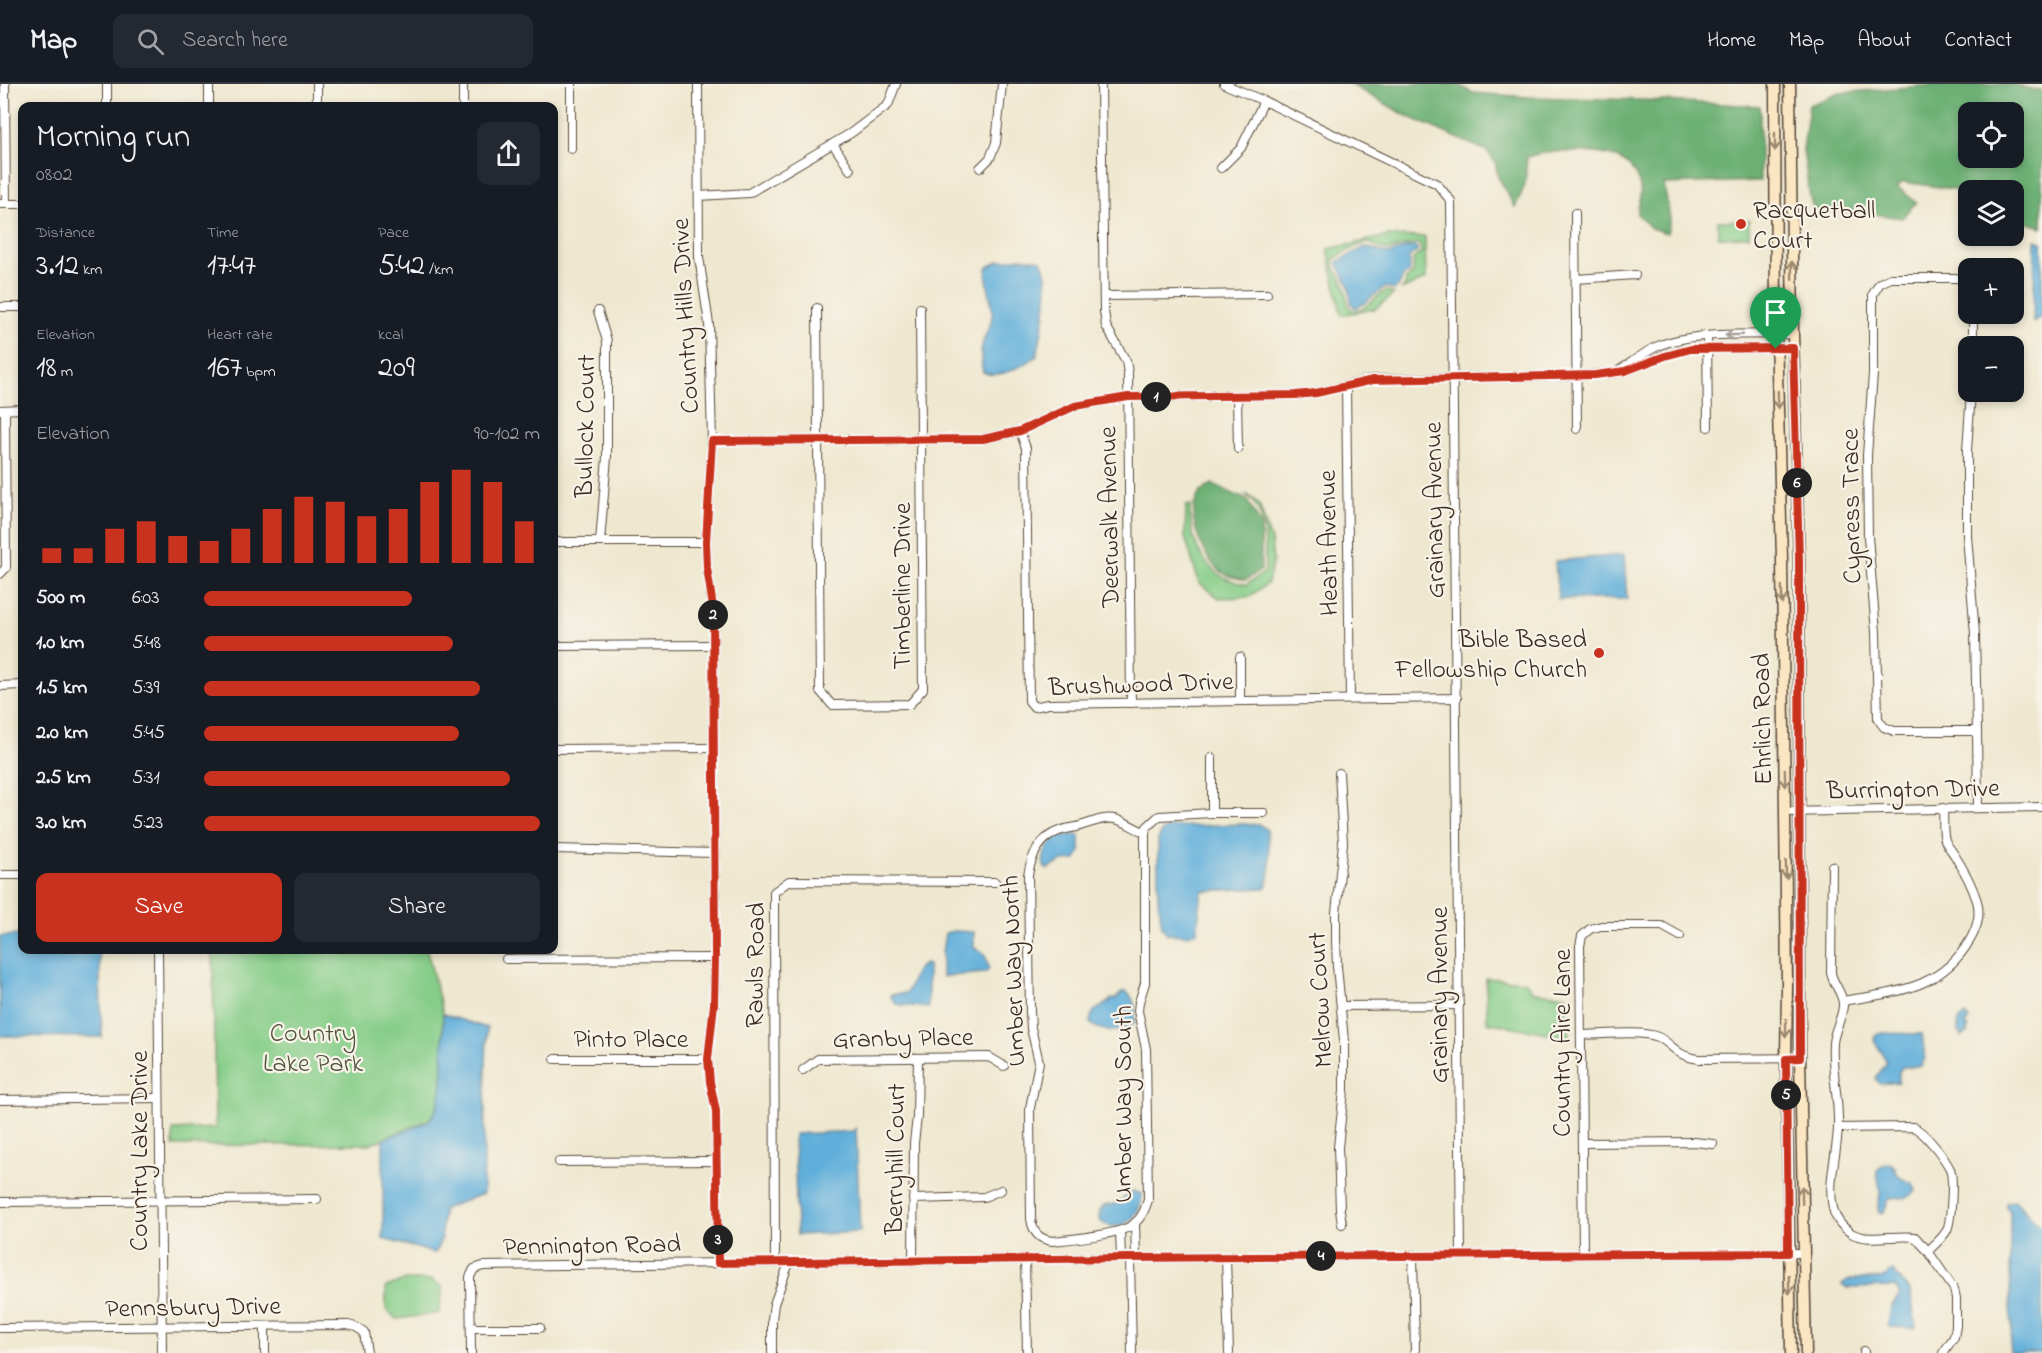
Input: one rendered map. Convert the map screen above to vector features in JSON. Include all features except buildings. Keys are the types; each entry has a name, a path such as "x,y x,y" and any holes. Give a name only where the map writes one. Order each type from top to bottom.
{"main road":[{"name":"Ehrlich Road","path":"1775,84 1776,349 1782,542 1788,1253 1791,1353"},
{"name":"Ehrlich Road","path":"1790,84 1793,348 1799,559 1800,1058 1806,1353"}],"street":[{"path":"3,204 5,84"},
{"path":"107,84 107,102"},
{"path":"209,84 209,102"},
{"path":"317,84 317,102"},
{"path":"463,84 463,102"},
{"path":"571,84 571,149"},
{"name":"Country Hills Drive","path":"698,84 699,257 709,324 712,441 706,542 713,607 715,958 714,1004 708,1059 716,1111 718,1263"},
{"path":"699,196 749,193 833,144 888,105 896,84"},
{"path":"980,168 990,158 996,143 1002,84"},
{"name":"Deerwalk Avenue","path":"1101,84 1106,326 1126,361 1128,373 1131,703"},
{"name":"Grainary Avenue","path":"1224,84 1437,184 1450,201 1457,698 1461,1255"},
{"path":"1221,168 1241,148 1264,101"},
{"path":"833,144 850,170"},
{"path":"1575,213 1577,429"},
{"path":"1576,279 1635,275"},
{"name":"Cypress Trace","path":"1958,279 1892,278 1880,283 1873,294 1873,374 1867,455 1868,537 1876,632 1878,719 1884,727 1894,731 1977,730"},
{"path":"1104,296 1267,294"},
{"path":"0,307 18,307"},
{"name":"Timberline Drive","path":"817,308 820,692 832,705 843,705 910,704 923,689 920,308"},
{"name":"Bullock Court","path":"598,311 607,341 608,457 600,542"},
{"path":"1614,372 1628,366 1659,345 1686,338 1793,334"},
{"path":"1707,336 1708,427"},
{"path":"712,441 983,439 1020,431 1075,406 1128,397 1295,395 1373,380 1576,376 1625,371 1679,352 1707,349 1793,348"},
{"name":"Heath Avenue","path":"1346,386 1350,699"},
{"path":"1238,396 1238,449"},
{"path":"1970,402 1967,450 1967,536 1975,634 1978,807"},
{"path":"0,574 6,568 3,410"},
{"name":"Brushwood Drive","path":"1020,431 1026,448 1029,701 1034,707 1048,704 1457,698"},
{"path":"558,542 706,542"},
{"path":"558,646 713,645"},
{"path":"1240,657 1240,701"},
{"path":"0,686 18,685"},
{"path":"558,749 714,748"},
{"path":"1212,758 1212,813"},
{"name":"Melrow Court","path":"1339,773 1343,843 1336,913 1336,940 1345,1071 1338,1165 1342,1224"},
{"name":"Burrington Drive","path":"1785,812 2042,807"},
{"path":"1843,1001 1902,991 1933,979 1954,962 1974,933 1978,920 1978,904 1966,876 1945,840 1943,808"},
{"path":"1145,832 1159,816 1264,813"},
{"name":"Umber Way North","path":"1120,1231 1052,1241 1043,1240 1033,1227 1030,1108 1039,1062 1031,1028 1030,1012 1028,875 1035,852 1051,835 1060,830 1108,818 1119,820 1136,830 1145,832"},
{"name":"Umber Way South","path":"1120,1258 1120,1231 1135,1224 1144,1212 1148,1200 1146,1049 1138,1011 1145,983 1145,832"},
{"path":"558,849 714,853"},
{"path":"1832,866 1831,973 1832,980 1843,1001 1842,1013 1833,1043 1838,1128 1838,1146 1832,1184 1833,1206 1836,1218 1852,1234 1864,1237 1915,1237 1928,1251 1954,1289 1956,1298 1956,1326 1953,1337 1943,1353"},
{"path":"0,875 18,875"},
{"name":"Rawls Road","path":"776,1263 774,892 789,881 995,882"},
{"name":"Country Aire Lane","path":"1583,1254 1580,946 1582,936 1590,928 1662,926 1680,936"},
{"name":"Country Lake Drive","path":"158,954 162,1353"},
{"path":"506,959 715,958"},
{"path":"1341,1006 1459,1005"},
{"path":"1581,1035 1642,1034 1656,1036 1667,1042 1677,1052 1699,1059 1800,1058"},
{"name":"Granby Place","path":"803,1070 818,1059 989,1057 1004,1066"},
{"name":"Berryhill Court","path":"913,1261 914,1143 918,1058"},
{"name":"Pinto Place","path":"555,1059 708,1059"},
{"path":"0,1100 158,1098"},
{"path":"1838,1128 1913,1127 1920,1130 1940,1155 1951,1171 1951,1220 1946,1233 1928,1251"},
{"path":"1582,1143 1694,1142 1713,1144"},
{"path":"559,1162 716,1161"},
{"path":"913,1199 984,1197 1000,1190"},
{"path":"0,1202 317,1199"},
{"path":"1132,1353 1135,1224"},
{"name":"Pennington Road","path":"471,1353 470,1277 474,1269 483,1266 1413,1255 1804,1253"},
{"path":"1413,1255 1414,1353"},
{"path":"1226,1257 1229,1353"},
{"path":"1025,1260 1027,1353"},
{"path":"772,1353 774,1304 789,1263"},
{"name":"Pennsbury Drive","path":"0,1328 348,1325 364,1332 367,1353"},
{"path":"265,1326 266,1353"},
{"path":"471,1329 540,1328"}],"green space":[{"path":"1350,84 1457,84 1473,93 1528,97 1760,106 1760,181 1664,184 1670,219 1667,233 1651,228 1637,214 1640,187 1631,168 1624,162 1598,153 1546,152 1527,157 1525,185 1515,207 1498,177 1495,162 1487,151 1407,116"},
{"path":"1943,84 2008,84 2042,91 2042,227 2025,222 2024,224 2024,180 1958,180 1958,194 1953,189 1903,182 1897,187 1916,202 1902,218 1858,212 1814,210 1803,150 1809,105 1840,93"},
{"path":"1749,220 1749,236 1718,237 1718,221"},
{"path":"1388,236 1425,237 1426,279 1401,290 1414,268 1413,259 1422,252 1419,244 1390,250 1367,243 1360,245 1333,260 1352,310 1361,310 1386,291 1394,294 1375,309 1341,315 1328,249"},
{"path":"1212,484 1247,500 1261,525 1261,570 1246,580 1226,575 1220,571 1213,565 1201,545 1194,521 1194,510 1201,492"},
{"path":"1246,495 1259,504 1271,541 1273,561 1268,583 1249,597 1219,598 1199,583 1185,537 1186,506 1191,505 1193,535 1208,564 1225,578 1247,584 1264,573 1265,551 1262,519 1253,502"},
{"name":"Country Lake Park","path":"213,954 428,954 443,1014 443,1071 440,1104 429,1120 371,1144 173,1146 173,1130 215,1128"},
{"path":"1486,978 1525,981 1534,992 1566,995 1569,1037 1487,1022"},
{"path":"406,1280 432,1280 443,1287 439,1313 397,1319 386,1310 386,1287"}],"water":[{"path":"2035,240 2042,242 2042,316 2033,322"},
{"path":"1365,247 1389,254 1408,247 1416,247 1418,251 1409,257 1409,271 1403,276 1398,288 1393,290 1385,287 1359,307 1354,307 1351,303 1349,287 1337,262"},
{"path":"1022,258 1041,260 1047,281 1046,307 1037,356 1004,373 989,374 983,372 981,357 983,343 992,318 987,268 998,261"},
{"path":"1624,555 1627,599 1558,599 1555,561"},
{"path":"1260,825 1267,830 1270,869 1265,888 1202,891 1197,931 1188,935 1167,934 1162,926 1158,898 1158,840 1162,831 1171,827"},
{"path":"1062,835 1080,835 1080,852 1076,860 1063,861 1048,869 1044,867 1043,862 1045,852 1050,844"},
{"path":"974,932 974,948 985,956 989,969 985,973 942,977 945,933"},
{"path":"18,935 18,954 99,954 102,1037 0,1036 0,936"},
{"path":"925,964 928,965 928,1008 896,1004 890,995 906,993 915,973"},
{"path":"1125,991 1133,1001 1135,1022 1125,1029 1112,1031 1100,1029 1090,1023 1095,1010"},
{"path":"443,1014 487,1028 483,1194 443,1209 441,1240 435,1253 383,1239 383,1139 422,1125 436,1110 442,1085"},
{"path":"1965,1015 1969,1020 1965,1024 1969,1032 1962,1036 1958,1032 1958,1021"},
{"path":"1880,1033 1922,1034 1925,1058 1921,1066 1903,1067 1899,1071 1899,1082 1880,1084 1876,1079 1887,1062 1874,1040 1875,1036"},
{"path":"856,1128 860,1232 797,1235 794,1134 853,1131"},
{"path":"1890,1163 1895,1167 1899,1176 1913,1183 1916,1191 1907,1197 1888,1200 1884,1212 1879,1213 1880,1189 1877,1176 1879,1168"},
{"path":"1133,1191 1142,1194 1141,1202 1138,1210 1128,1222 1114,1226 1106,1225 1099,1220 1102,1207 1117,1203"},
{"path":"2015,1200 2032,1219 2042,1226 2042,1353 2010,1353 2012,1325 2010,1211 2006,1208 2006,1203"},
{"path":"1893,1271 1910,1291 1916,1326 1914,1328 1888,1325 1891,1307 1900,1295 1895,1287 1849,1288 1842,1285 1856,1279 1880,1278"}],"place":[{"name":"Racquetball Court","path":"1741,224"},
{"name":"Bible Based Fellowship Church","path":"1599,653"}],"route":[{"path":"1793,348 1799,559 1800,1058 1786,1059 1788,1253 718,1263 716,1111 708,1059 714,1004 715,958 713,607 706,542 712,441 983,439 1020,431 1075,406 1128,397 1295,395 1316,393 1373,380 1595,375 1625,371 1691,349 1776,349 1793,348"}]}
